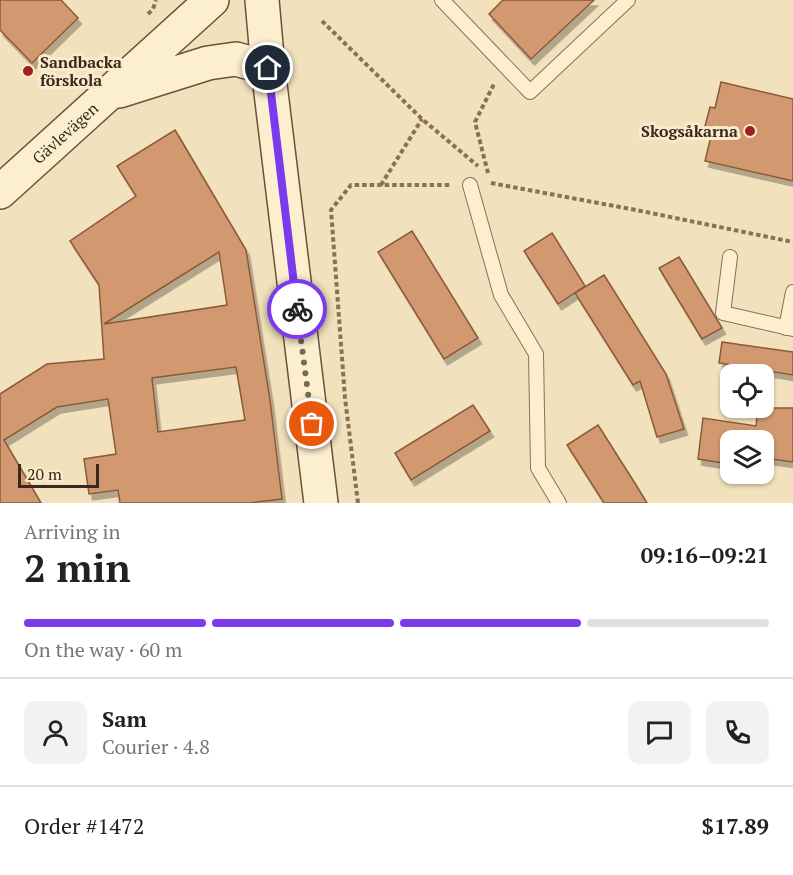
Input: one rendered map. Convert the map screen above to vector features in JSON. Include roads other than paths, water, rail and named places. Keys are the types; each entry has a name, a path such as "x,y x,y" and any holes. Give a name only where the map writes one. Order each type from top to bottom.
{"main road":[{"name":"Gävlevägen","path":"0,192 212,0"},
{"path":"262,0 268,68 321,503"},
{"path":"106,96 208,63 236,59 268,68"}],"lane":[{"path":"442,0 530,92 628,0"},
{"path":"470,185 501,295 536,354 538,468 559,503"},
{"path":"730,257 723,313 790,328 793,292"}],"place":[{"name":"Sandbacka förskola","path":"28,71"},
{"name":"Skogsåkarna","path":"750,131"}]}
